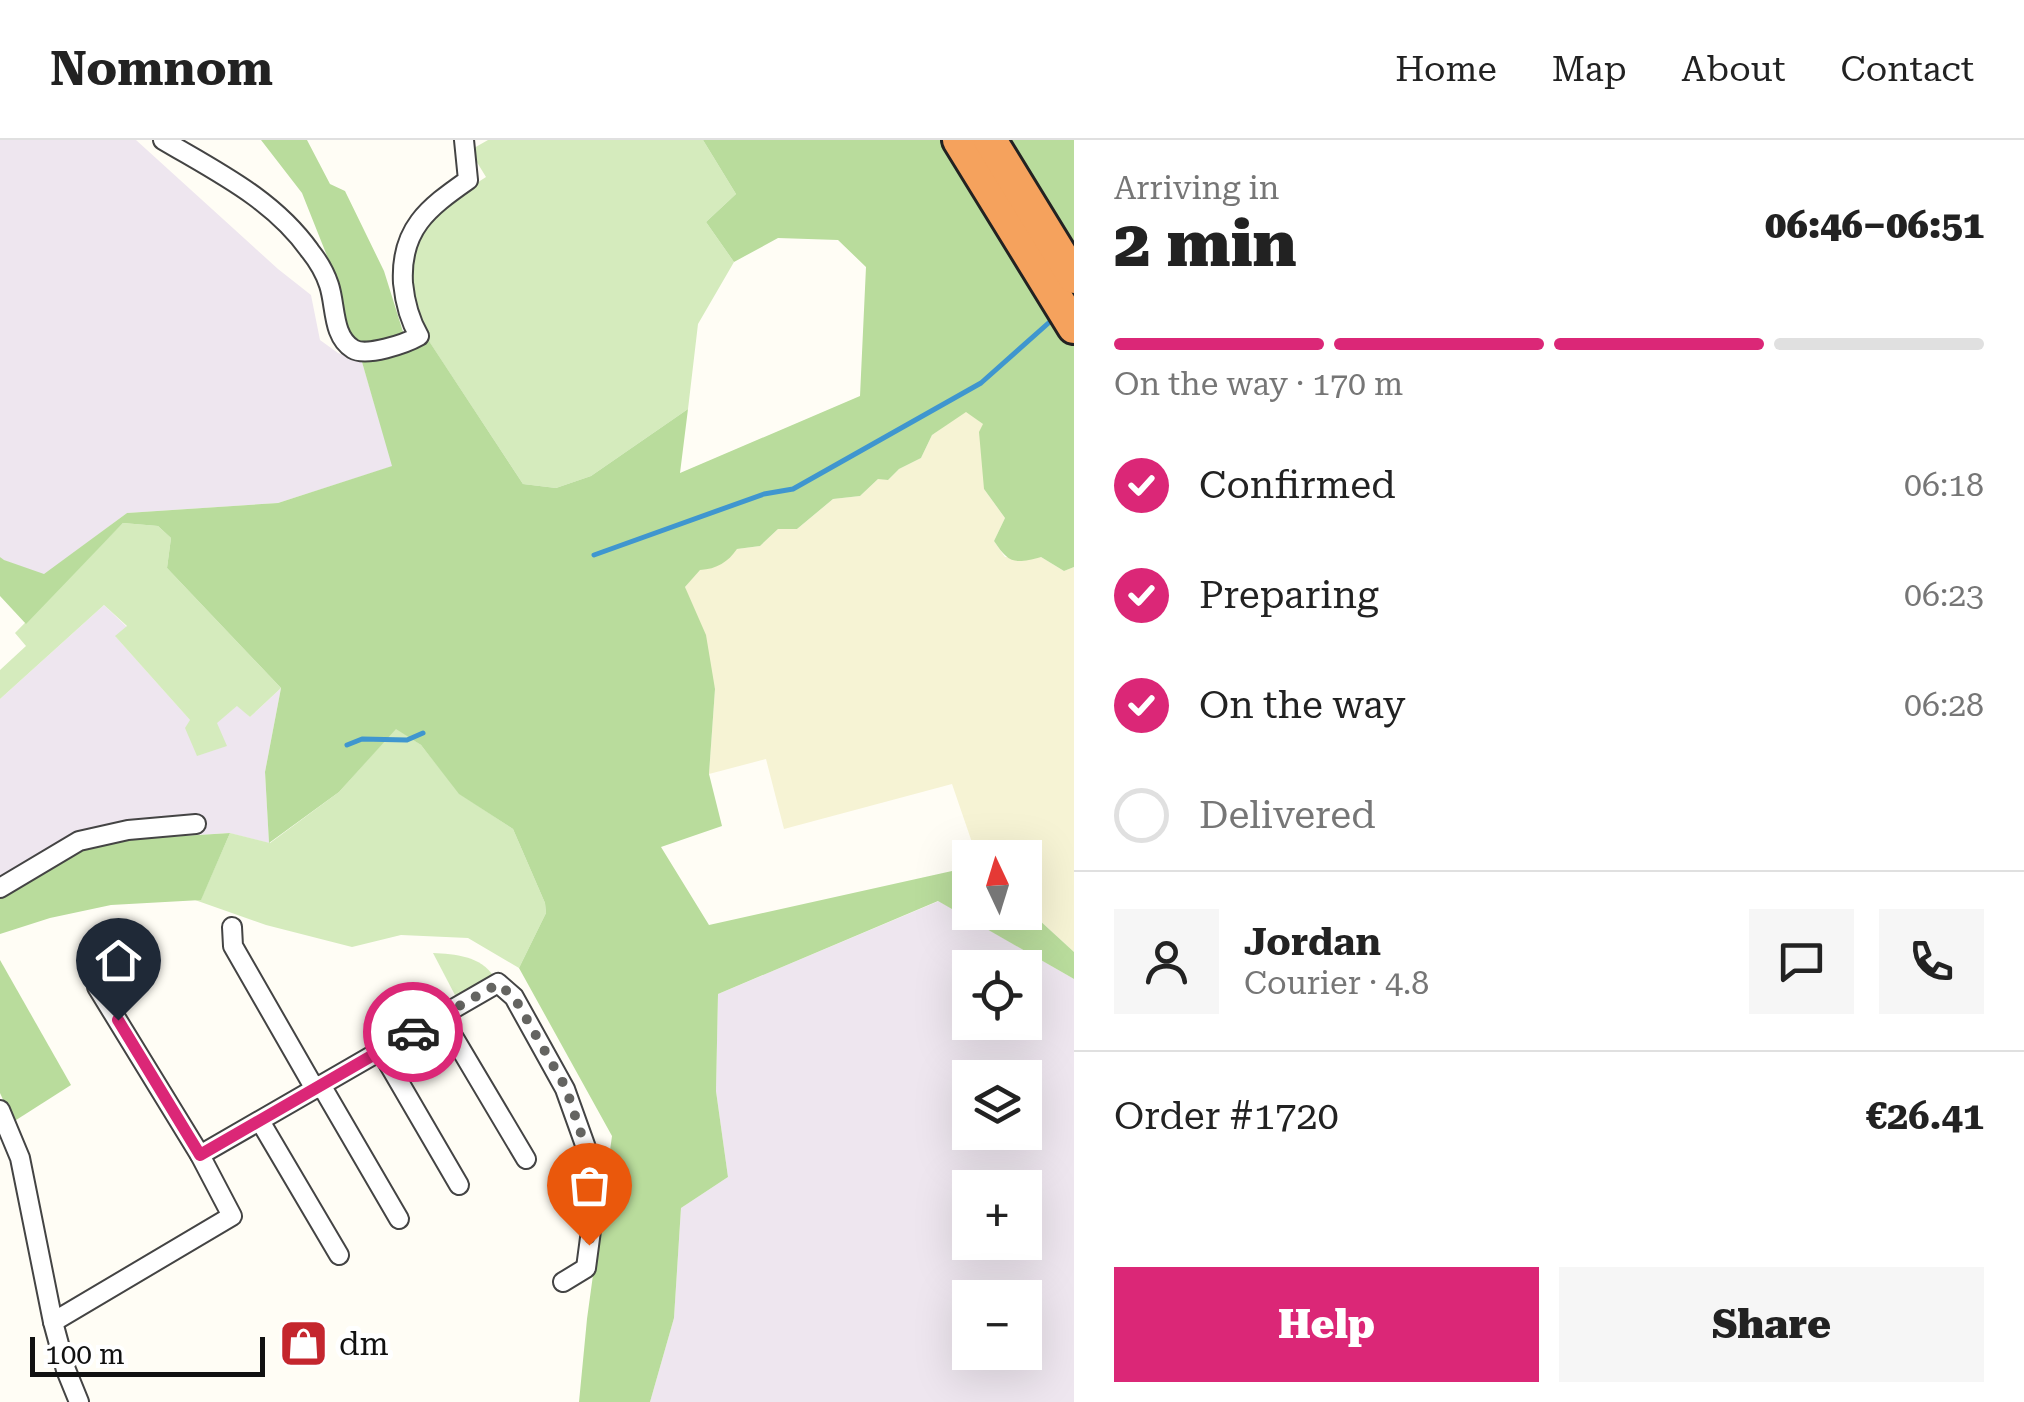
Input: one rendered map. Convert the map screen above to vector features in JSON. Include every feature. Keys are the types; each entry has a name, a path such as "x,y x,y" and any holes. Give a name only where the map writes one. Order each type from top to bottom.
{"highway":[{"path":"959,140 1074,328"},
{"path":"990,140 1074,278"}],"street":[{"path":"163,140 236,182 302,240 327,280 340,334 349,347 362,353 419,336 409,318 405,298 403,255 420,220 468,180 464,140"},
{"path":"0,888 79,840 128,830 196,824"},
{"path":"232,927 234,946 399,1219"},
{"path":"53,1322 232,1216 200,1155 97,986 95,946"},
{"path":"200,1155 498,984 514,997 566,1088 589,1156 592,1222 586,1268 562,1282"},
{"path":"441,1016 526,1159"},
{"path":"381,1051 460,1185"},
{"path":"0,1110 20,1158 53,1322 79,1402"},
{"path":"260,1121 339,1254"}],"shaded area":[{"path":"0,140 136,140 311,295 320,340 338,353 362,362 393,466 278,503 127,513 44,575 3,560"},
{"path":"966,411 983,424 984,489 1005,518 994,541 1005,557 1041,557 1064,571 1074,567 1074,952 1042,923 1042,840 971,840 952,784 784,829 766,759 709,774 715,689 685,587 700,569 737,549 760,546 778,529 797,529 833,499 860,496 879,478 888,480 899,469 921,458 932,435"},
{"path":"104,605 127,627 116,637 191,721 216,723 238,705 250,717 281,688 265,772 269,843 229,833 85,845 0,895 0,699"},
{"path":"939,901 952,909 952,930 989,930 1024,950 952,950 952,1040 1042,1040 1042,961 1074,979 1074,1402 650,1402 674,1318 681,1208 728,1177 716,1091 718,994"}],"green space":[{"path":"261,140 307,140 330,184 345,191 384,271 409,351 429,341 523,484 556,488 591,476 688,409 680,473 860,396 866,267 838,240 778,238 734,262 706,222 736,194 703,140 1074,140 1074,567 1064,571 1041,557 1013,560 999,549 994,541 1005,518 984,489 979,432 983,424 966,412 932,435 921,458 899,469 888,480 878,479 860,496 833,499 797,529 778,529 760,546 737,549 722,564 700,570 685,587 706,635 715,689 709,774 722,826 661,847 709,925 952,871 952,909 938,901 718,994 716,1091 728,1177 681,1208 674,1318 650,1402 579,1402 612,1136 519,968 546,913 513,829 459,794 421,745 396,729 339,792 269,843 265,772 281,688 167,568 171,538 158,526 123,523 26,624 0,596 0,557 44,574 127,513 278,503 392,466 362,362 347,337 337,281 302,193"},
{"path":"488,140 703,140 736,194 706,222 734,262 698,324 688,409 591,476 556,488 523,484 417,323 407,278 415,236 440,207 486,177 475,159 474,148"},
{"path":"123,523 158,526 171,538 167,568 281,688 250,717 237,706 217,723 227,746 197,756 185,728 190,720 115,636 127,626 104,605 0,699 0,670 26,646 15,633"},
{"path":"396,728 421,745 460,794 513,829 546,913 519,968 468,938 401,935 352,947 266,925 195,900 201,899 230,833 270,843 339,792"},
{"path":"230,833 201,900 111,905 0,934 0,895 85,845"},
{"path":"131,922 152,953 117,974 117,944 91,929 102,923"},
{"path":"1042,923 1074,952 1074,979 1042,961 1042,950 1023,950 989,930 1042,930"},
{"path":"433,953 475,960 494,977 456,997"},
{"path":"0,960 71,1085 13,1122 0,1093"}],"waterway":[{"path":"594,555 764,494 793,489 981,383 1053,319"},
{"path":"347,745 362,739 407,740 423,733"}],"way so far":[{"path":"413,1032 498,984 514,997 566,1088 589,1156 589,1245"}],"place":[{"name":"dm","path":"304,1344"}],"route":[{"path":"118,1020 200,1155 413,1032"}]}
